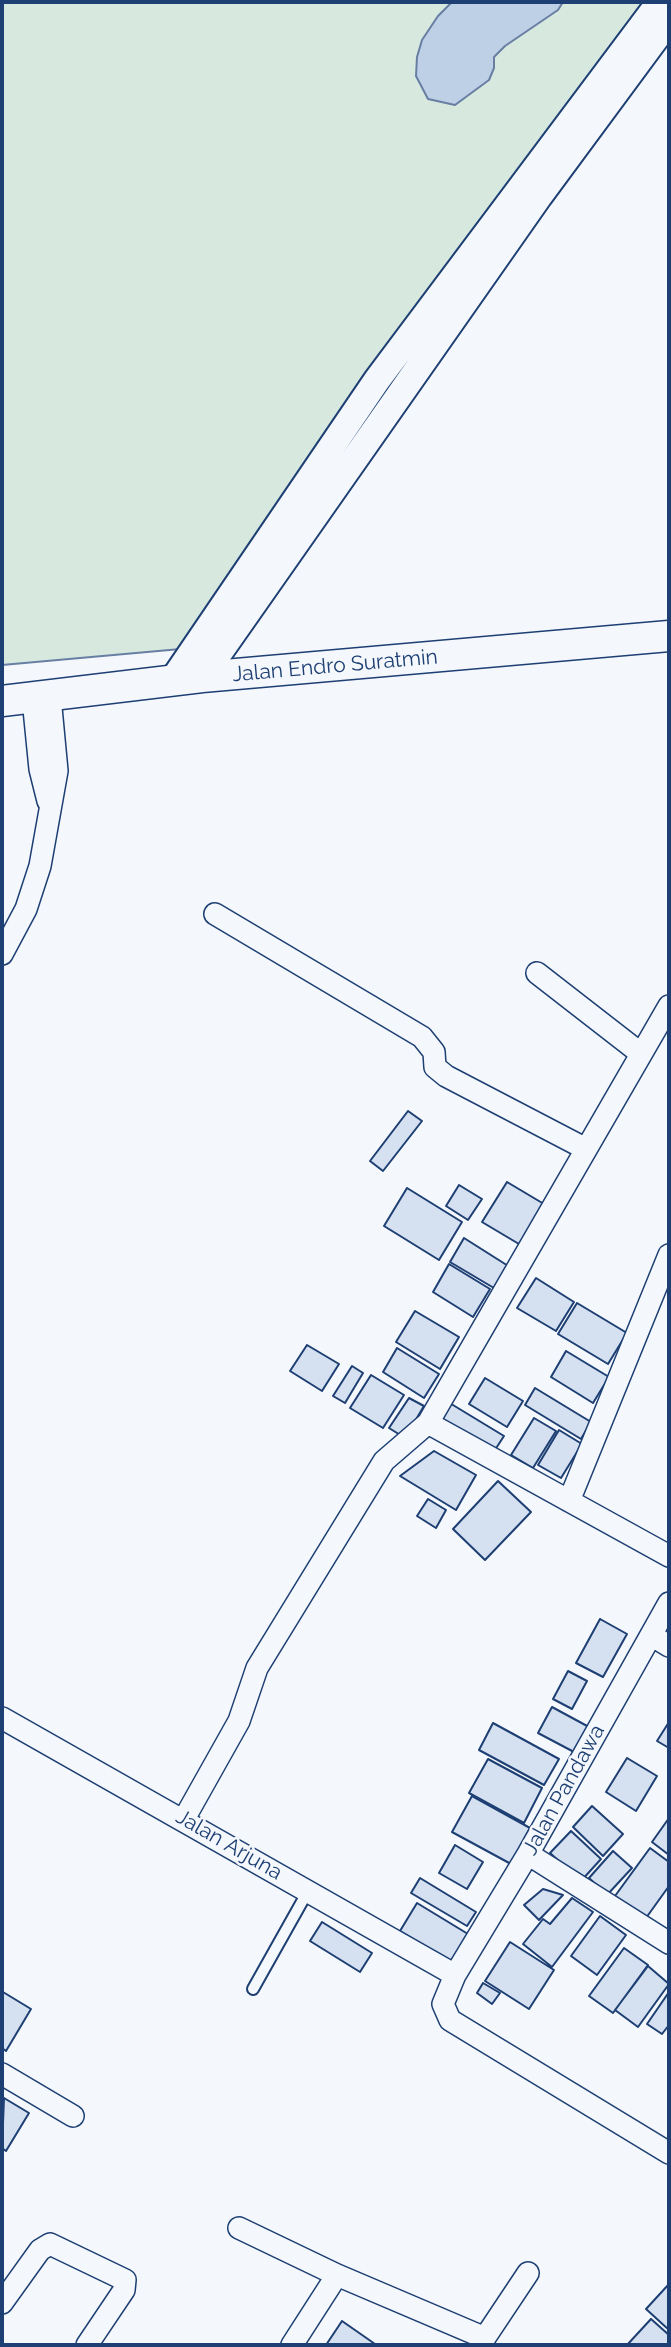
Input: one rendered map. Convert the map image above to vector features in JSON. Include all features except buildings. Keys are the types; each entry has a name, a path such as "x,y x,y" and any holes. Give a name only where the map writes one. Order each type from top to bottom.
{"main road":[{"name":"Jalan Endro Suratmin","path":"2,701 188,679 669,636"}],"street":[{"path":"188,679 377,380 660,2"},
{"path":"188,679 669,20"},
{"path":"2,954 26,909 40,866 49,806 40,769 42,698"},
{"path":"215,914 422,1037 434,1052 436,1067 446,1076 586,1149"},
{"path":"537,973 640,1053"},
{"path":"184,1819 239,1721 257,1668 384,1461 428,1423 669,1006"},
{"path":"569,1501 665,1278 669,1255"},
{"path":"428,1423 669,1556"},
{"name":"Jalan Pandawa","path":"669,1603 660,1641 455,1975 443,2004 450,2020 669,2153"},
{"name":"Jalan Arjuna","path":"2,1718 455,1975"},
{"path":"528,1854 669,1943"},
{"path":"2,2074 74,2116"},
{"path":"239,2228 483,2342 528,2273"},
{"path":"3,2296 40,2250 50,2244 125,2280 124,2290 87,2345"},
{"path":"292,2345 337,2276"}],"lane":[{"path":"253,1989 308,1891"}],"shaded area":[{"path":"2,2 669,2 214,646 2,665"}],"water":[{"path":"452,2 563,2 558,10 505,46 494,57 494,68 489,80 455,105 428,99 416,76 417,57 422,40 438,16"}]}
